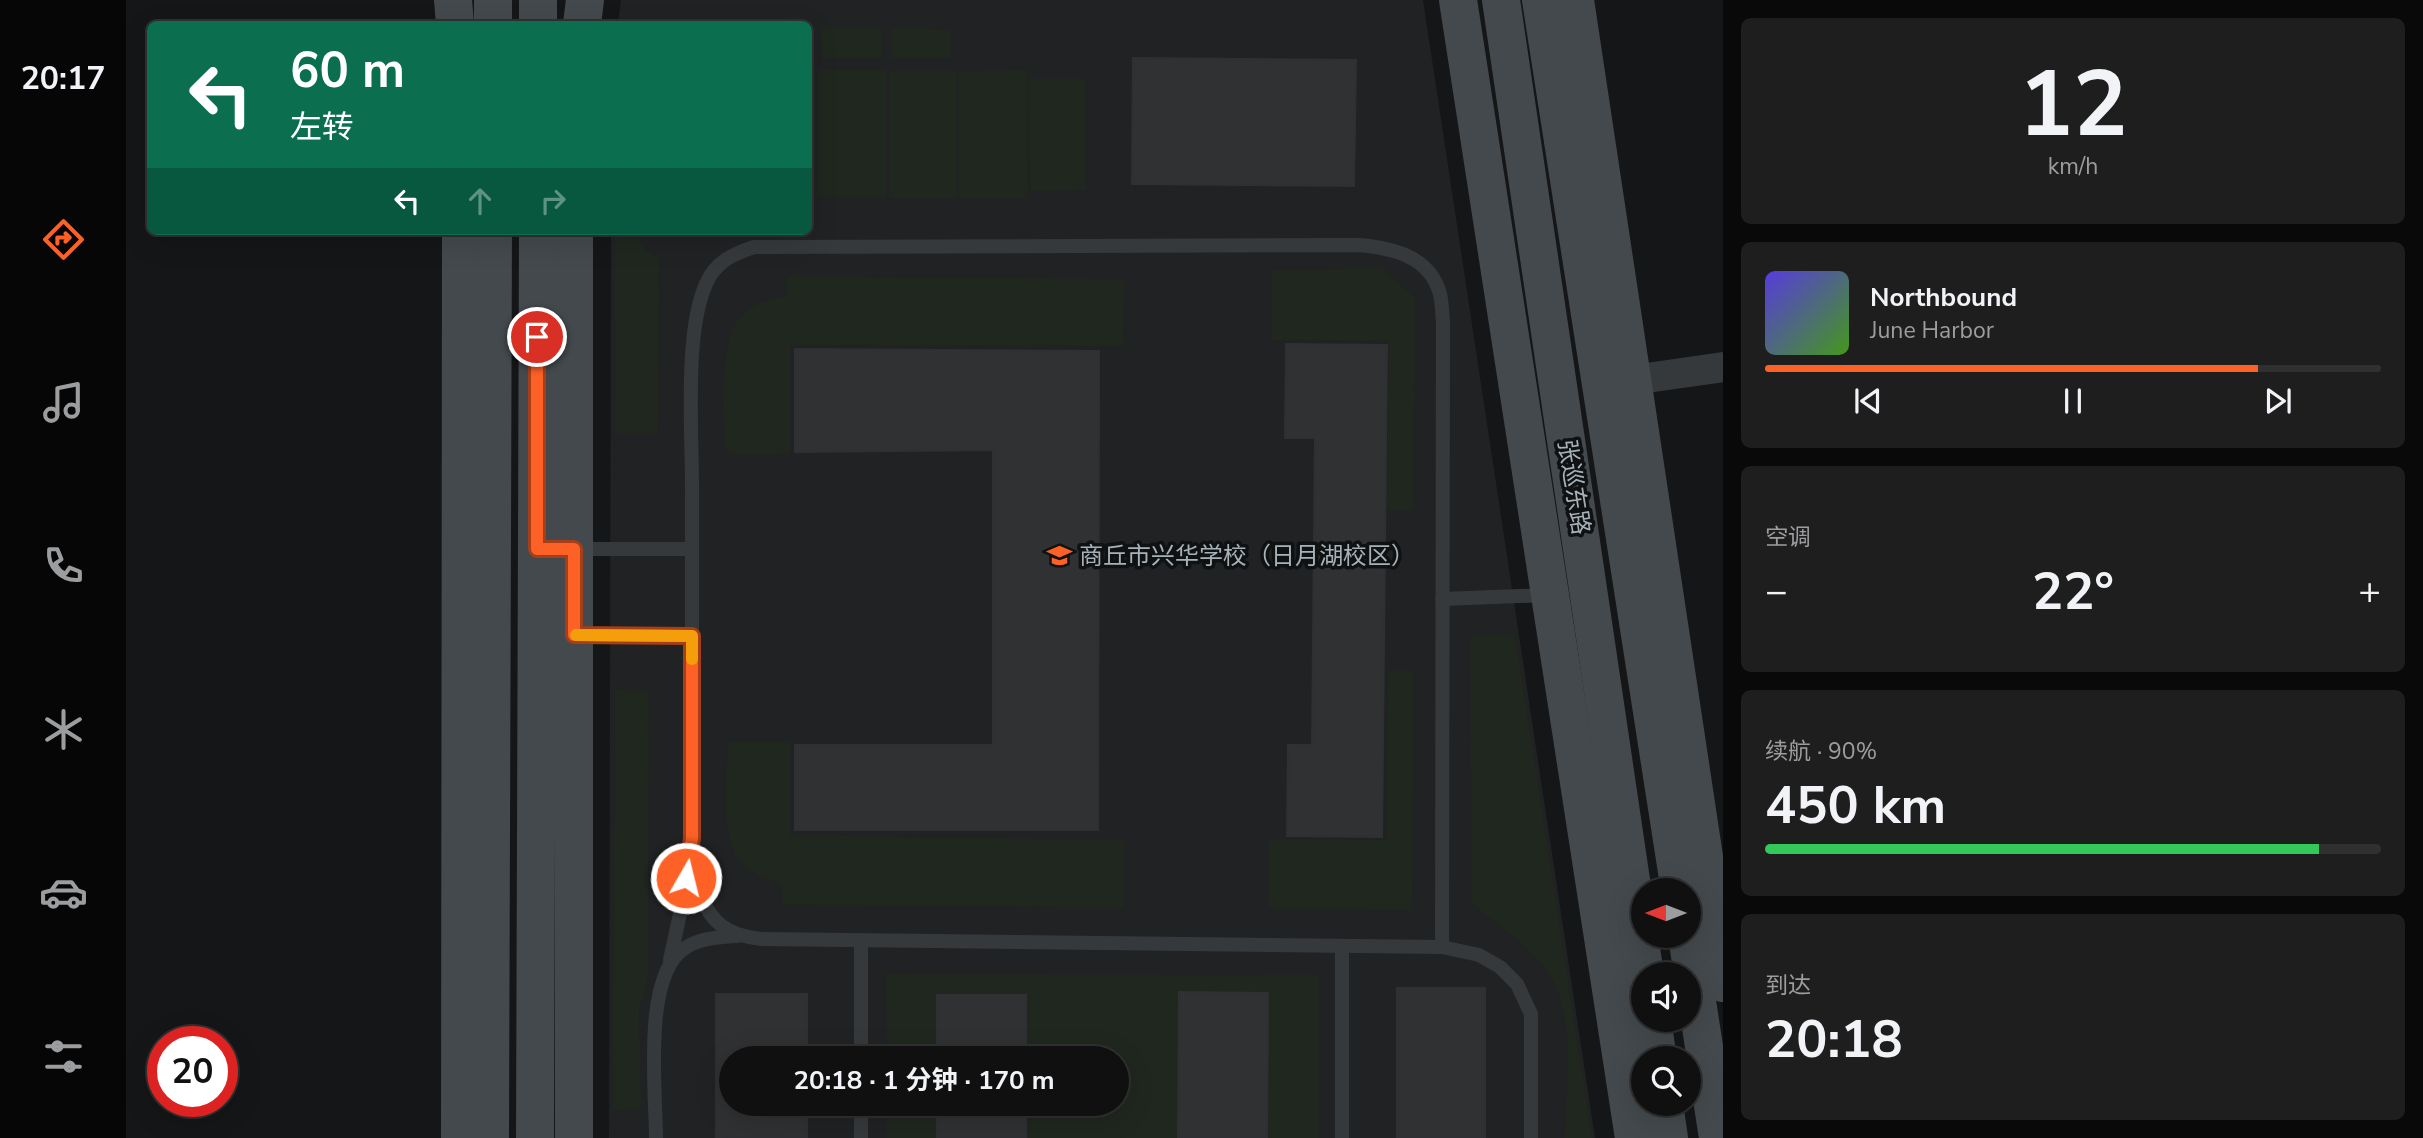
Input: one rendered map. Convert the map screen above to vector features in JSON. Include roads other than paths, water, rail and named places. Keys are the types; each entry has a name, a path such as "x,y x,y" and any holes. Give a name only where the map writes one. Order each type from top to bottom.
{"main road":[{"path":"453,0 455,21"},
{"path":"493,0 493,21"},
{"path":"538,0 538,21"},
{"path":"582,21 585,0"},
{"path":"1458,0 1569,592 1634,1138"},
{"name":"张巡东路","path":"1501,0 1569,592 1642,962"},
{"name":"张巡东路","path":"1541,0 1616,382 1677,878"},
{"path":"1576,0 1616,382 1723,983"},
{"path":"460,1138 461,235"},
{"path":"491,1138 493,235"},
{"path":"538,235 555,549 555,635 574,1138"},
{"path":"555,549 574,235"},
{"path":"535,1138 555,635"},
{"path":"1689,948 1718,1138"},
{"path":"1666,1116 1669,1138"}],"street":[{"path":"1616,382 1723,367"}],"lane":[{"path":"737,936 716,922 706,906 697,877 692,838 693,342 698,307 706,283 718,265 732,255 754,247 1372,246 1408,254 1426,270 1440,292 1443,322 1442,947"},
{"path":"555,549 692,549"},
{"path":"1442,599 1569,592"},
{"path":"555,635 692,636"},
{"path":"656,1138 655,1007 668,969 683,904 692,838"},
{"path":"668,969 673,959 685,947 701,941 737,936 1442,947 1479,955 1500,967 1517,984 1531,1014 1531,1138"},
{"path":"861,940 861,1046"},
{"path":"1342,946 1342,1138"},
{"path":"861,1116 861,1138"}],"place":[{"name":"商丘市兴华学校（日月湖校区）","path":"1059,556"}]}
